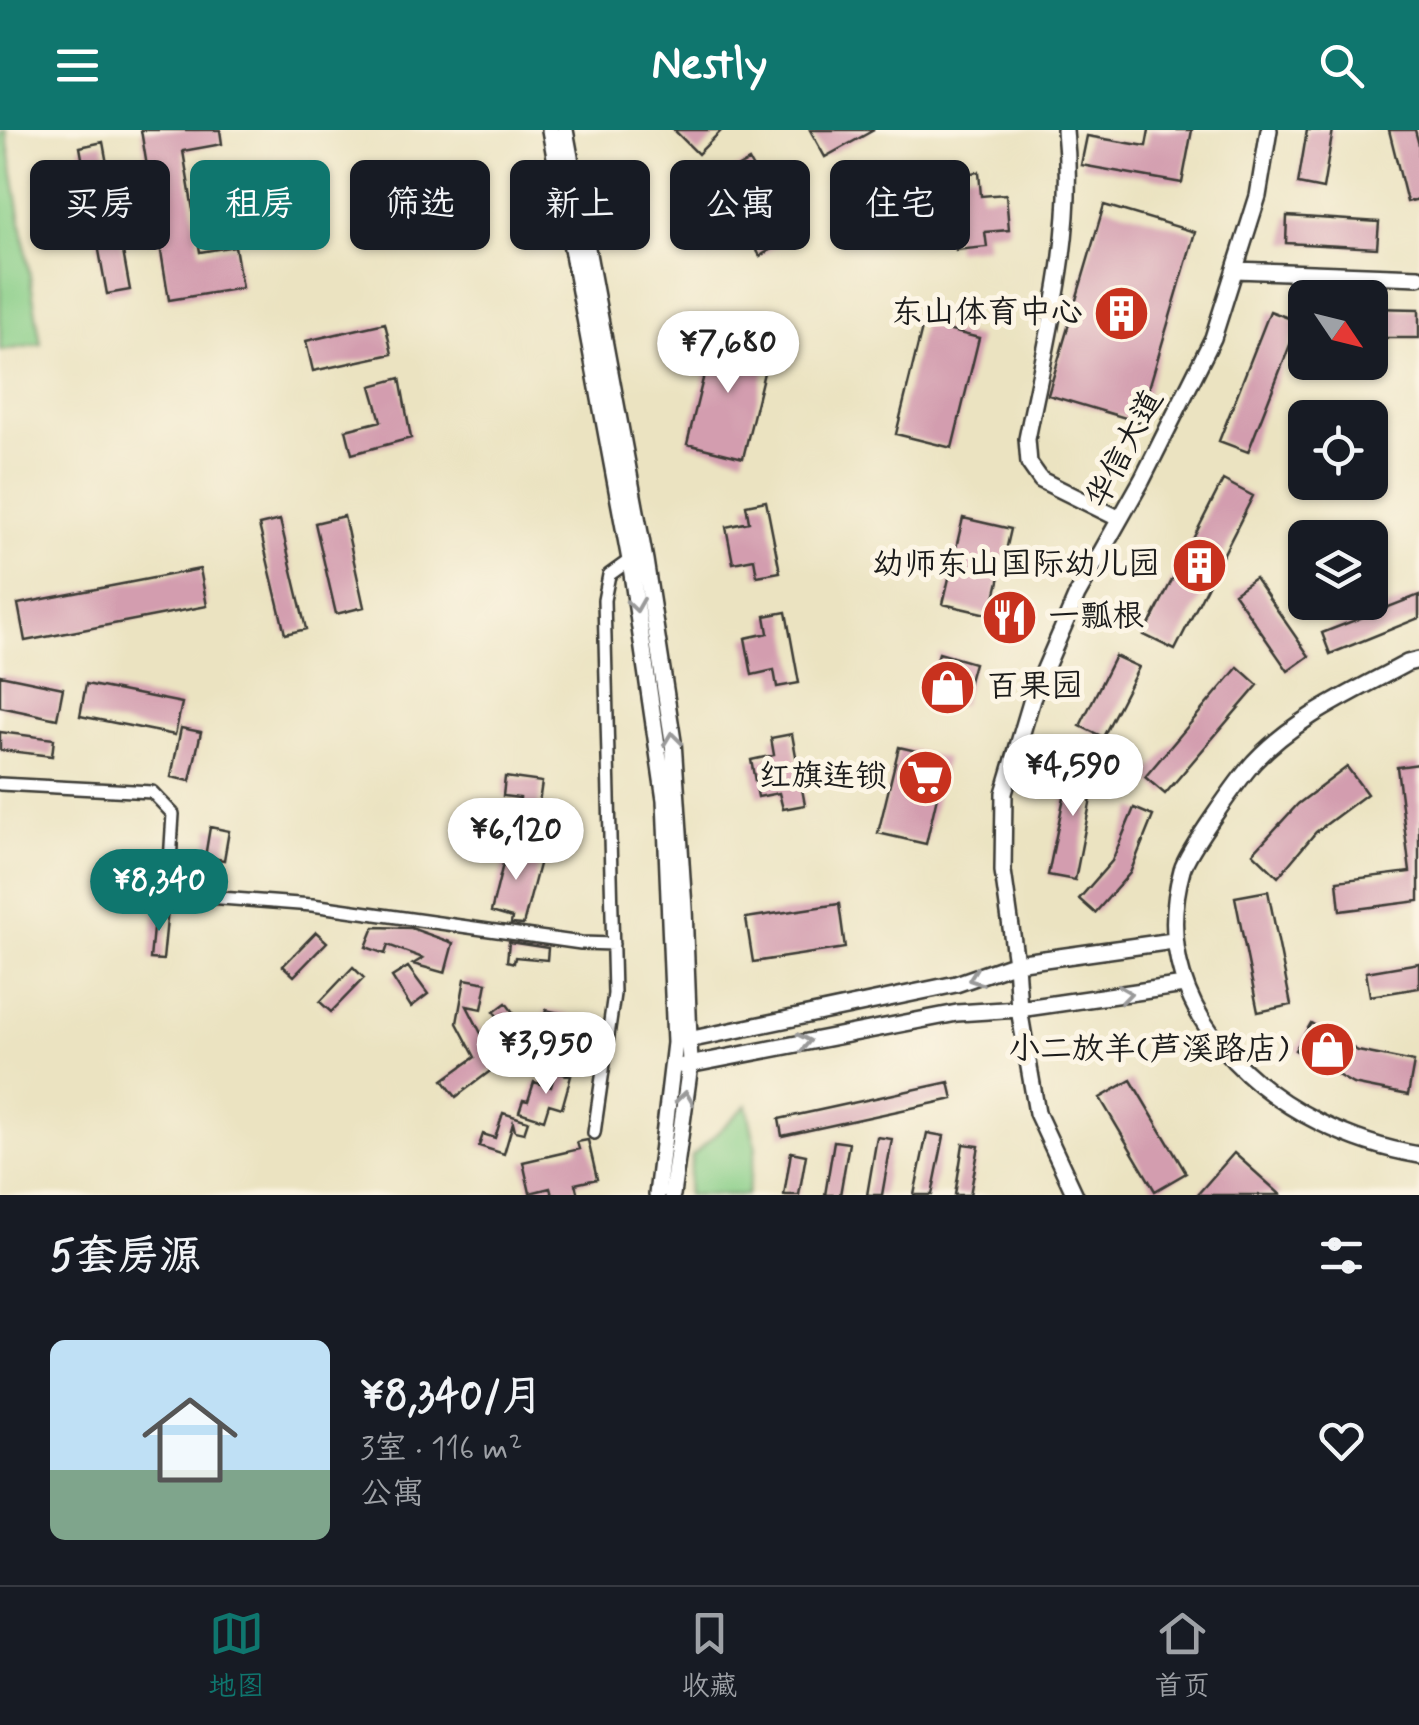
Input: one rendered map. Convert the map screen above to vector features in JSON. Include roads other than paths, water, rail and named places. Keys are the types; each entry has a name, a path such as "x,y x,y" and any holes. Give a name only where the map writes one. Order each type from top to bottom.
{"street":[{"path":"550,130 630,560 665,800 682,1041"},
{"path":"565,130 646,560 674,742 682,1066 672,1195"},
{"path":"1065,130 1068,154 1062,268 1027,439 1029,463 1041,480 1120,519"},
{"name":"华信大道","path":"1075,1195 1036,1113 1003,871 1004,793 1032,698 1077,595 1214,338 1258,196 1269,130"},
{"path":"1235,270 1419,277"},
{"path":"594,1133 610,1037 614,944 604,600 608,576 630,560"},
{"path":"1419,660 1303,719 1254,762 1183,867 1173,941 1184,985 1223,1051 1273,1098 1332,1132 1419,1155"},
{"path":"0,784 152,792 173,814 168,894 312,905 581,943 614,944"},
{"path":"682,1041 956,984 1016,963 1173,941"},
{"path":"682,1066 956,1013 1019,1009 1184,985"},
{"path":"657,1195 682,1066"}],"place":[{"name":"东山体育中心","path":"1122,313"},
{"name":"幼师东山国际幼儿园","path":"1199,565"},
{"name":"一瓢根","path":"1009,617"},
{"name":"百果园","path":"948,687"},
{"name":"红旗连锁","path":"926,777"},
{"name":"小二放羊(芦溪路店)","path":"1328,1050"}]}
